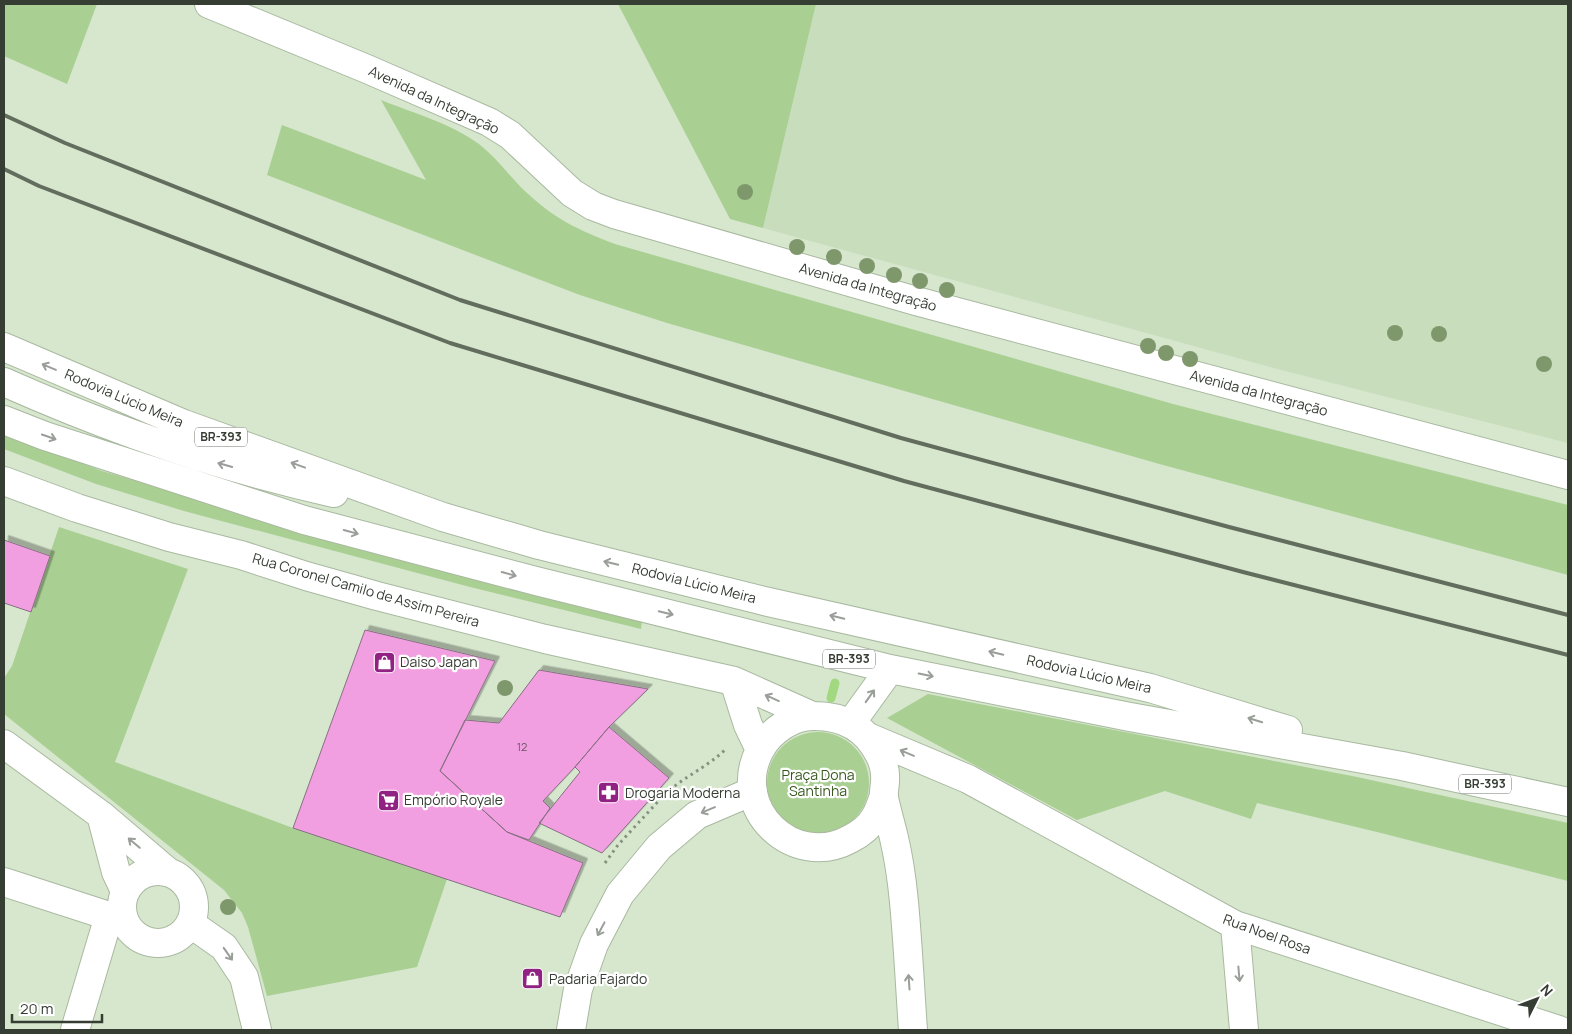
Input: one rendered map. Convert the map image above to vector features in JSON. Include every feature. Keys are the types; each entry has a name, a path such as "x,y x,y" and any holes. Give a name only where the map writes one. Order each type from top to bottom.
{"street":[{"name":"Avenida da Integração","path":"209,4 489,122 510,136 572,193 593,206 614,214 916,301 1568,475"},
{"name":"Rodovia Lúcio Meira","path":"4,347 184,424 443,517 539,545 755,598 1150,688 1402,766"},
{"path":"4,382 106,424 218,463 294,485 443,517"},
{"name":"Rodovia Lúcio Meira","path":"4,420 45,436 304,520 536,581 890,669 1130,717 1402,766 1568,802"},
{"name":"Rua Coronel Camilo de Assim Pereira","path":"4,481 77,508 169,537 241,555 377,596 546,639 734,681 810,715"},
{"path":"860,730 890,669"},
{"path":"734,681 748,725 760,750"},
{"path":"884,786 875,818 860,834 840,845 816,848 794,844 774,831 760,813 753,791 753,770 760,750 772,733 790,721 810,715 831,716 860,730 880,755 904,901 913,1030"},
{"name":"Rua Noel Rosa","path":"860,730 968,779 1235,925 1559,1030"},
{"path":"4,744 101,815 188,887 194,899 191,924 183,934 172,941 160,944 147,942 136,936 127,927 118,907 116,872 101,815"},
{"name":"Rua Noel Rosa","path":"884,786 907,774 968,779"},
{"path":"571,1030 578,989 594,944 620,894 659,846 697,815 753,791"},
{"path":"75,1030 118,907 133,880 143,873 155,870 168,872"},
{"path":"4,882 118,907"},
{"path":"191,924 224,947 244,976 256,1030"},
{"path":"1235,925 1244,1030"}],"path":[{"path":"604,866 618,845 664,794 715,760 729,746"}],"shaded area":[{"path":"816,4 1568,4 1568,443 1285,371 763,228"}],"green space":[{"path":"4,4 97,4 67,84 4,56"},
{"path":"618,4 816,4 763,228 730,219"},
{"path":"381,100 444,124 468,137 486,149 527,193 548,210 579,229 615,244 1173,404 1568,505 1568,575 1163,465 667,323 580,295 267,175 282,125 426,180"},
{"path":"4,432 102,471 372,548 642,619 641,629 470,587 184,511 96,484 4,449"},
{"path":"59,527 188,569 115,762 293,828 447,879 417,967 267,996 248,927 242,913 224,890 4,714 4,678 12,666"},
{"path":"928,694 1357,777 1568,823 1568,881 1257,803 1251,819 1165,791 1077,820 887,718"},
{"name":"Praça Dona Santinha","path":"818,732 828,733 847,740 861,754 868,773 868,793 861,812 847,826 828,833 818,834 808,833 789,826 775,812 768,793 767,783 768,773 775,754 789,740 808,733"}],"building":[{"path":"4,540 50,556 31,612 4,603"},
{"name":"Empório Royale","path":"365,630 495,661 440,771 507,832 583,863 560,917 293,828"},
{"path":"539,670 648,689 609,727 543,801 550,808 529,840 507,832 440,771 465,720 499,723"},
{"name":"Drogaria Moderna","path":"609,727 669,778 602,853 539,823 580,772 575,767"}],"waterway":[{"path":"831,698 835,683"}],"railway":[{"path":"4,115 65,143 460,300 901,438 1229,527 1568,615"},
{"path":"4,169 39,186 450,343 904,481 1243,572 1568,655"}],"place":[{"name":"Daiso Japan","path":"384,662"},
{"name":"Drogaria Moderna","path":"609,793"},
{"name":"Empório Royale","path":"388,800"},
{"name":"Padaria Fajardo","path":"533,979"}]}
